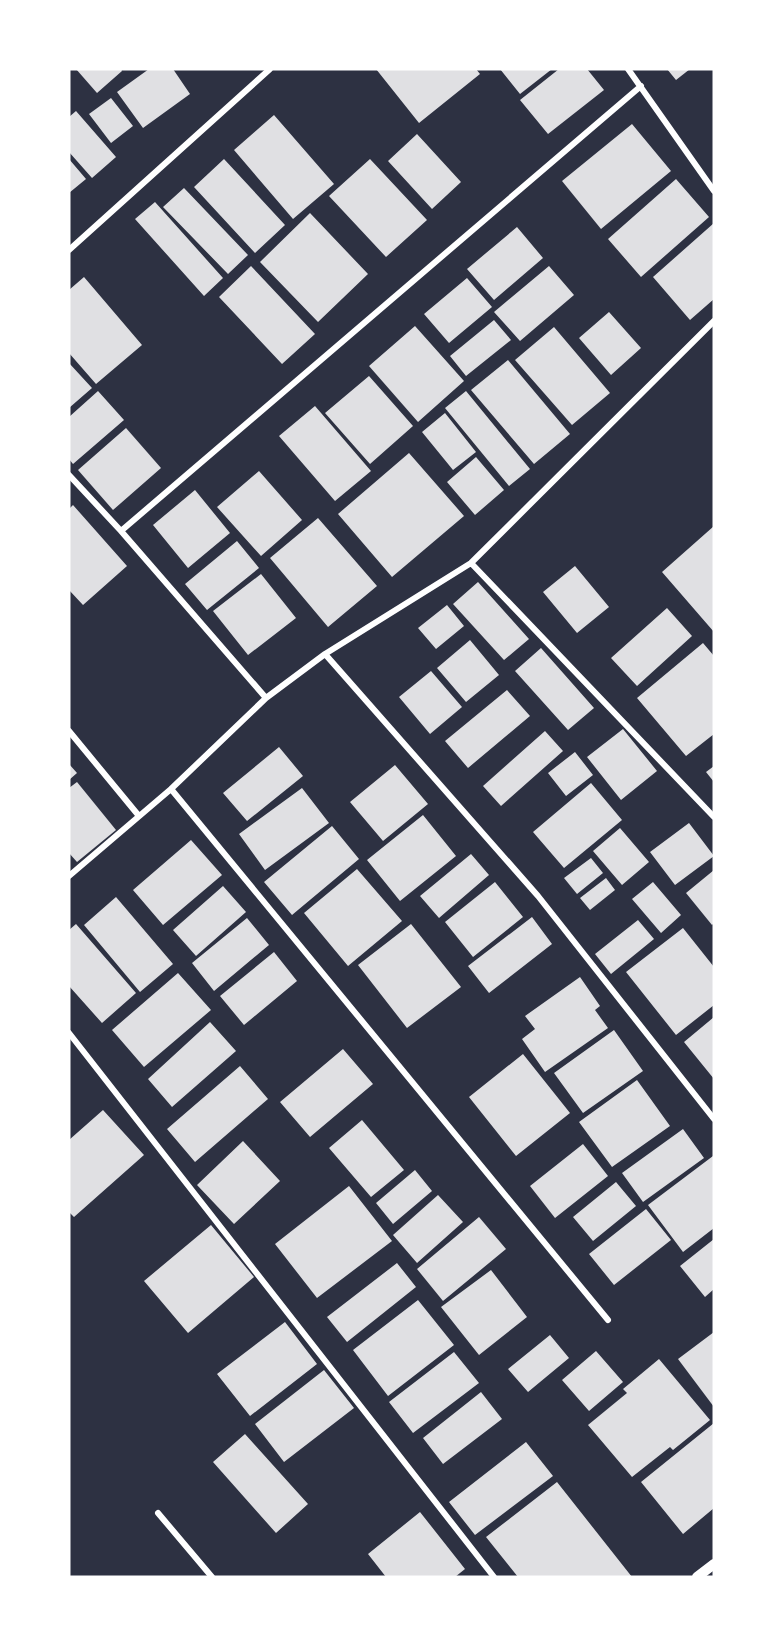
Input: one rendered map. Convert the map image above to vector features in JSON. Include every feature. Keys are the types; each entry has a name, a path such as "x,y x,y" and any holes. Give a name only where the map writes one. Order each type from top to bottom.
{"street":[{"path":"69,250 270,69"},
{"path":"628,69 714,191"},
{"path":"120,531 641,86"},
{"path":"69,876 171,789 267,698 325,654 471,562 714,321"},
{"path":"69,475 267,698"},
{"path":"471,562 714,817"},
{"path":"325,654 538,896 714,1119"},
{"path":"69,731 139,816"},
{"path":"171,789 608,1320"},
{"path":"69,1033 494,1577"},
{"path":"158,1514 212,1577"},
{"path":"697,1577 714,1564"}],"building":[{"path":"76,69 121,69 122,71 97,93"},
{"path":"149,69 173,69 190,94 143,128 117,92"},
{"path":"376,69 476,69 480,74 419,123"},
{"path":"500,69 552,69 520,94"},
{"path":"559,69 587,69 604,90 548,134 520,100"},
{"path":"667,69 690,69 676,80"},
{"path":"111,98 133,126 111,143 89,114"},
{"path":"76,111 116,157 92,178 69,152 69,117"},
{"path":"274,115 334,184 293,219 234,150"},
{"path":"632,124 671,171 601,229 562,181"},
{"path":"417,134 461,182 432,209 388,161"},
{"path":"69,159 86,179 69,193"},
{"path":"224,159 285,225 255,253 194,187"},
{"path":"370,159 427,220 386,257 329,196"},
{"path":"676,179 709,217 641,277 608,239"},
{"path":"184,188 248,255 228,274 163,207"},
{"path":"155,202 223,278 204,296 135,219"},
{"path":"310,213 368,274 318,322 260,262"},
{"path":"714,223 714,299 690,320 653,277"},
{"path":"517,227 543,258 494,300 467,269"},
{"path":"251,266 315,334 282,364 219,297"},
{"path":"549,266 574,295 520,341 494,312"},
{"path":"84,277 142,345 96,384 69,353 69,290"},
{"path":"467,278 492,307 449,343 424,314"},
{"path":"609,312 641,348 611,375 579,338"},
{"path":"494,320 511,340 466,376 450,356"},
{"path":"415,326 464,381 418,422 369,366"},
{"path":"554,327 610,393 572,425 515,360"},
{"path":"508,360 570,434 534,464 471,390"},
{"path":"69,363 92,388 69,408"},
{"path":"369,376 413,426 370,464 325,413"},
{"path":"98,391 124,420 73,464 69,459 69,417"},
{"path":"466,391 530,469 509,486 445,408"},
{"path":"315,406 371,471 335,501 279,436"},
{"path":"445,413 476,452 453,470 422,432"},
{"path":"126,428 161,468 113,510 78,470"},
{"path":"409,453 464,516 392,577 338,514"},
{"path":"476,457 504,490 475,515 447,482"},
{"path":"259,471 302,520 261,556 217,507"},
{"path":"195,490 230,533 188,568 153,525"},
{"path":"73,505 127,566 83,605 69,590 69,509"},
{"path":"318,518 377,586 328,627 270,558"},
{"path":"714,526 714,632 662,572"},
{"path":"237,541 259,568 207,610 185,584"},
{"path":"575,566 609,607 577,633 543,592"},
{"path":"261,574 296,618 248,655 213,611"},
{"path":"478,582 529,639 504,660 453,604"},
{"path":"447,605 464,626 436,649 418,628"},
{"path":"667,608 692,636 637,686 611,658"},
{"path":"470,640 499,675 466,702 437,668"},
{"path":"703,643 714,656 714,734 686,756 637,698"},
{"path":"541,648 594,708 568,730 515,671"},
{"path":"431,671 462,707 430,734 399,697"},
{"path":"507,690 530,716 468,768 445,741"},
{"path":"623,729 657,771 621,800 587,757"},
{"path":"545,731 563,751 501,806 483,786"},
{"path":"279,747 303,776 247,821 223,793"},
{"path":"575,752 593,775 566,796 548,773"},
{"path":"69,764 77,773 69,780"},
{"path":"395,765 428,804 383,841 350,802"},
{"path":"714,766 714,782 706,772"},
{"path":"77,782 116,830 77,862 69,853 69,788"},
{"path":"591,783 622,820 564,868 533,832"},
{"path":"302,788 329,823 265,870 239,834"},
{"path":"423,815 456,856 400,901 367,860"},
{"path":"689,823 714,856 675,885 650,852"},
{"path":"332,826 359,859 292,915 264,882"},
{"path":"620,828 649,862 622,885 593,851"},
{"path":"191,840 222,875 163,925 133,890"},
{"path":"471,854 489,875 439,918 420,896"},
{"path":"591,858 603,873 577,894 564,878"},
{"path":"357,869 402,921 348,966 304,913"},
{"path":"714,870 714,923 712,925 686,893"},
{"path":"606,878 615,890 590,910 580,898"},
{"path":"495,882 523,917 473,957 445,922"},
{"path":"653,882 681,915 661,933 632,899"},
{"path":"223,886 246,912 196,956 173,930"},
{"path":"116,897 173,964 140,992 84,925"},
{"path":"532,917 552,944 489,993 468,966"},
{"path":"247,918 269,945 214,991 192,963"},
{"path":"638,920 654,939 611,974 595,954"},
{"path":"76,924 136,993 102,1023 69,986 69,930"},
{"path":"411,924 461,987 407,1028 358,965"},
{"path":"683,928 714,967 714,1005 676,1035 626,972"},
{"path":"274,952 297,981 244,1025 220,996"},
{"path":"178,973 211,1010 144,1067 112,1030"},
{"path":"580,977 600,1006 595,1010 608,1028 545,1072 522,1039 535,1029 525,1016"},
{"path":"714,1017 714,1079 684,1042"},
{"path":"210,1022 236,1051 172,1107 148,1079"},
{"path":"614,1030 643,1071 583,1113 554,1073"},
{"path":"343,1049 373,1084 310,1137 280,1102"},
{"path":"523,1054 570,1113 516,1156 469,1097"},
{"path":"240,1066 268,1099 195,1162 167,1129"},
{"path":"637,1080 670,1126 612,1167 579,1122"},
{"path":"103,1110 144,1155 74,1217 69,1212 69,1140"},
{"path":"362,1120 404,1170 371,1197 329,1148"},
{"path":"683,1129 704,1158 643,1202 622,1173"},
{"path":"243,1141 280,1181 234,1224 197,1185"},
{"path":"583,1144 608,1176 555,1218 530,1186"},
{"path":"713,1156 714,1228 683,1252 648,1205"},
{"path":"415,1170 432,1191 393,1224 376,1203"},
{"path":"616,1182 636,1206 593,1241 573,1217"},
{"path":"349,1186 392,1241 317,1298 275,1244"},
{"path":"438,1195 463,1222 417,1263 393,1235"},
{"path":"646,1209 671,1240 614,1285 589,1254"},
{"path":"479,1217 506,1249 443,1301 417,1269"},
{"path":"211,1225 254,1277 188,1333 144,1281"},
{"path":"714,1239 714,1289 705,1297 680,1266"},
{"path":"397,1263 416,1287 347,1342 327,1317"},
{"path":"491,1270 527,1317 479,1355 441,1307"},
{"path":"418,1300 454,1345 388,1396 353,1350"},
{"path":"285,1322 317,1364 250,1416 217,1374"},
{"path":"714,1332 714,1407 678,1359"},
{"path":"550,1335 569,1358 528,1392 508,1369"},
{"path":"596,1351 623,1382 589,1411 562,1380"},
{"path":"454,1352 479,1383 413,1433 389,1402"},
{"path":"659,1359 710,1420 673,1450 670,1447 632,1477 588,1425 627,1393 623,1389"},
{"path":"324,1370 354,1408 284,1462 255,1424"},
{"path":"481,1392 502,1419 443,1464 423,1438"},
{"path":"714,1423 714,1508 683,1534 641,1482"},
{"path":"245,1434 308,1504 276,1533 213,1462"},
{"path":"526,1442 553,1476 475,1535 449,1502"},
{"path":"557,1482 632,1577 518,1577 486,1537"},
{"path":"420,1512 465,1569 455,1577 386,1577 368,1554"}]}
